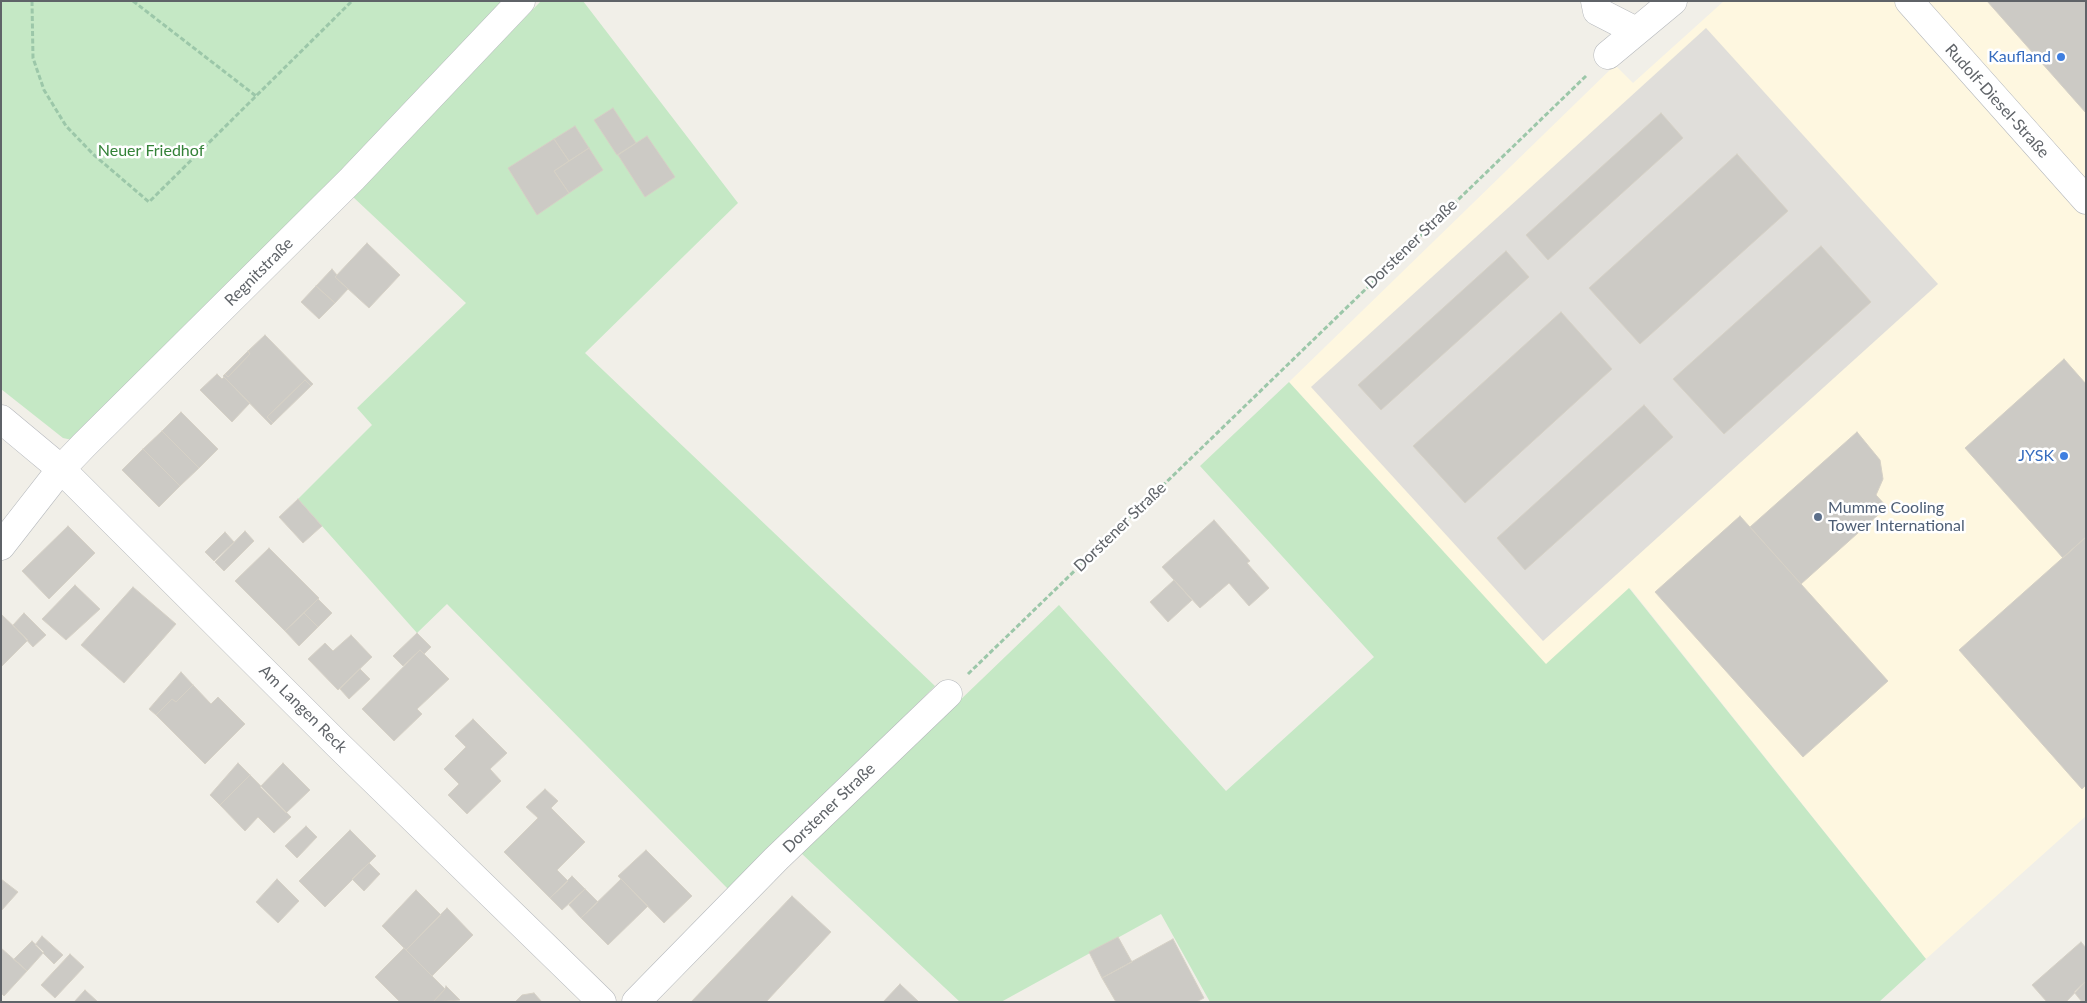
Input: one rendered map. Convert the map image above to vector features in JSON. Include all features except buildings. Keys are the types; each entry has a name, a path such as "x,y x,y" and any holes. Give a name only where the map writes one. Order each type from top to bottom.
{"street":[{"name":"Regnitstraße","path":"1,546 61,469 352,179 521,1"},
{"path":"1595,1 1597,11 1636,31"},
{"path":"1608,55 1674,1"},
{"name":"Rudolf-Diesel-Straße","path":"1909,1 2086,200"},
{"name":"Am Langen Reck","path":"1,419 61,469 338,745 602,1002"},
{"name":"Dorstener Straße","path":"636,1002 776,859 948,694"}],"path":[{"path":"32,1 33,58 44,90 72,132 94,155 149,202 352,1"},
{"path":"133,1 256,96"},
{"name":"Dorstener Straße","path":"948,694 1536,122 1608,55"}],"shaded area":[{"path":"1724,1 2086,1 2086,816 1926,959 1630,588 1546,665 1289,382 1615,65 1633,83"},
{"path":"1706,28 1938,284 1543,641 1311,387"}],"green space":[{"name":"Neuer Friedhof","path":"1,1 507,1 367,148 72,440 63,438 1,389"},
{"path":"541,1 583,1 738,203 585,353 935,686 729,890 447,604 417,633 298,499 372,425 357,408 466,303 352,196"},
{"path":"1289,382 1546,664 1629,588 1926,959 1879,1002 1210,1002 1161,914 1001,1002 960,1002 801,853 1059,605 1226,791 1374,657 1200,466"}],"place":[{"name":"Kaufland","path":"2061,57"},
{"name":"JYSK","path":"2064,456"},
{"name":"Mumme Cooling Tower International","path":"1818,517"}]}
